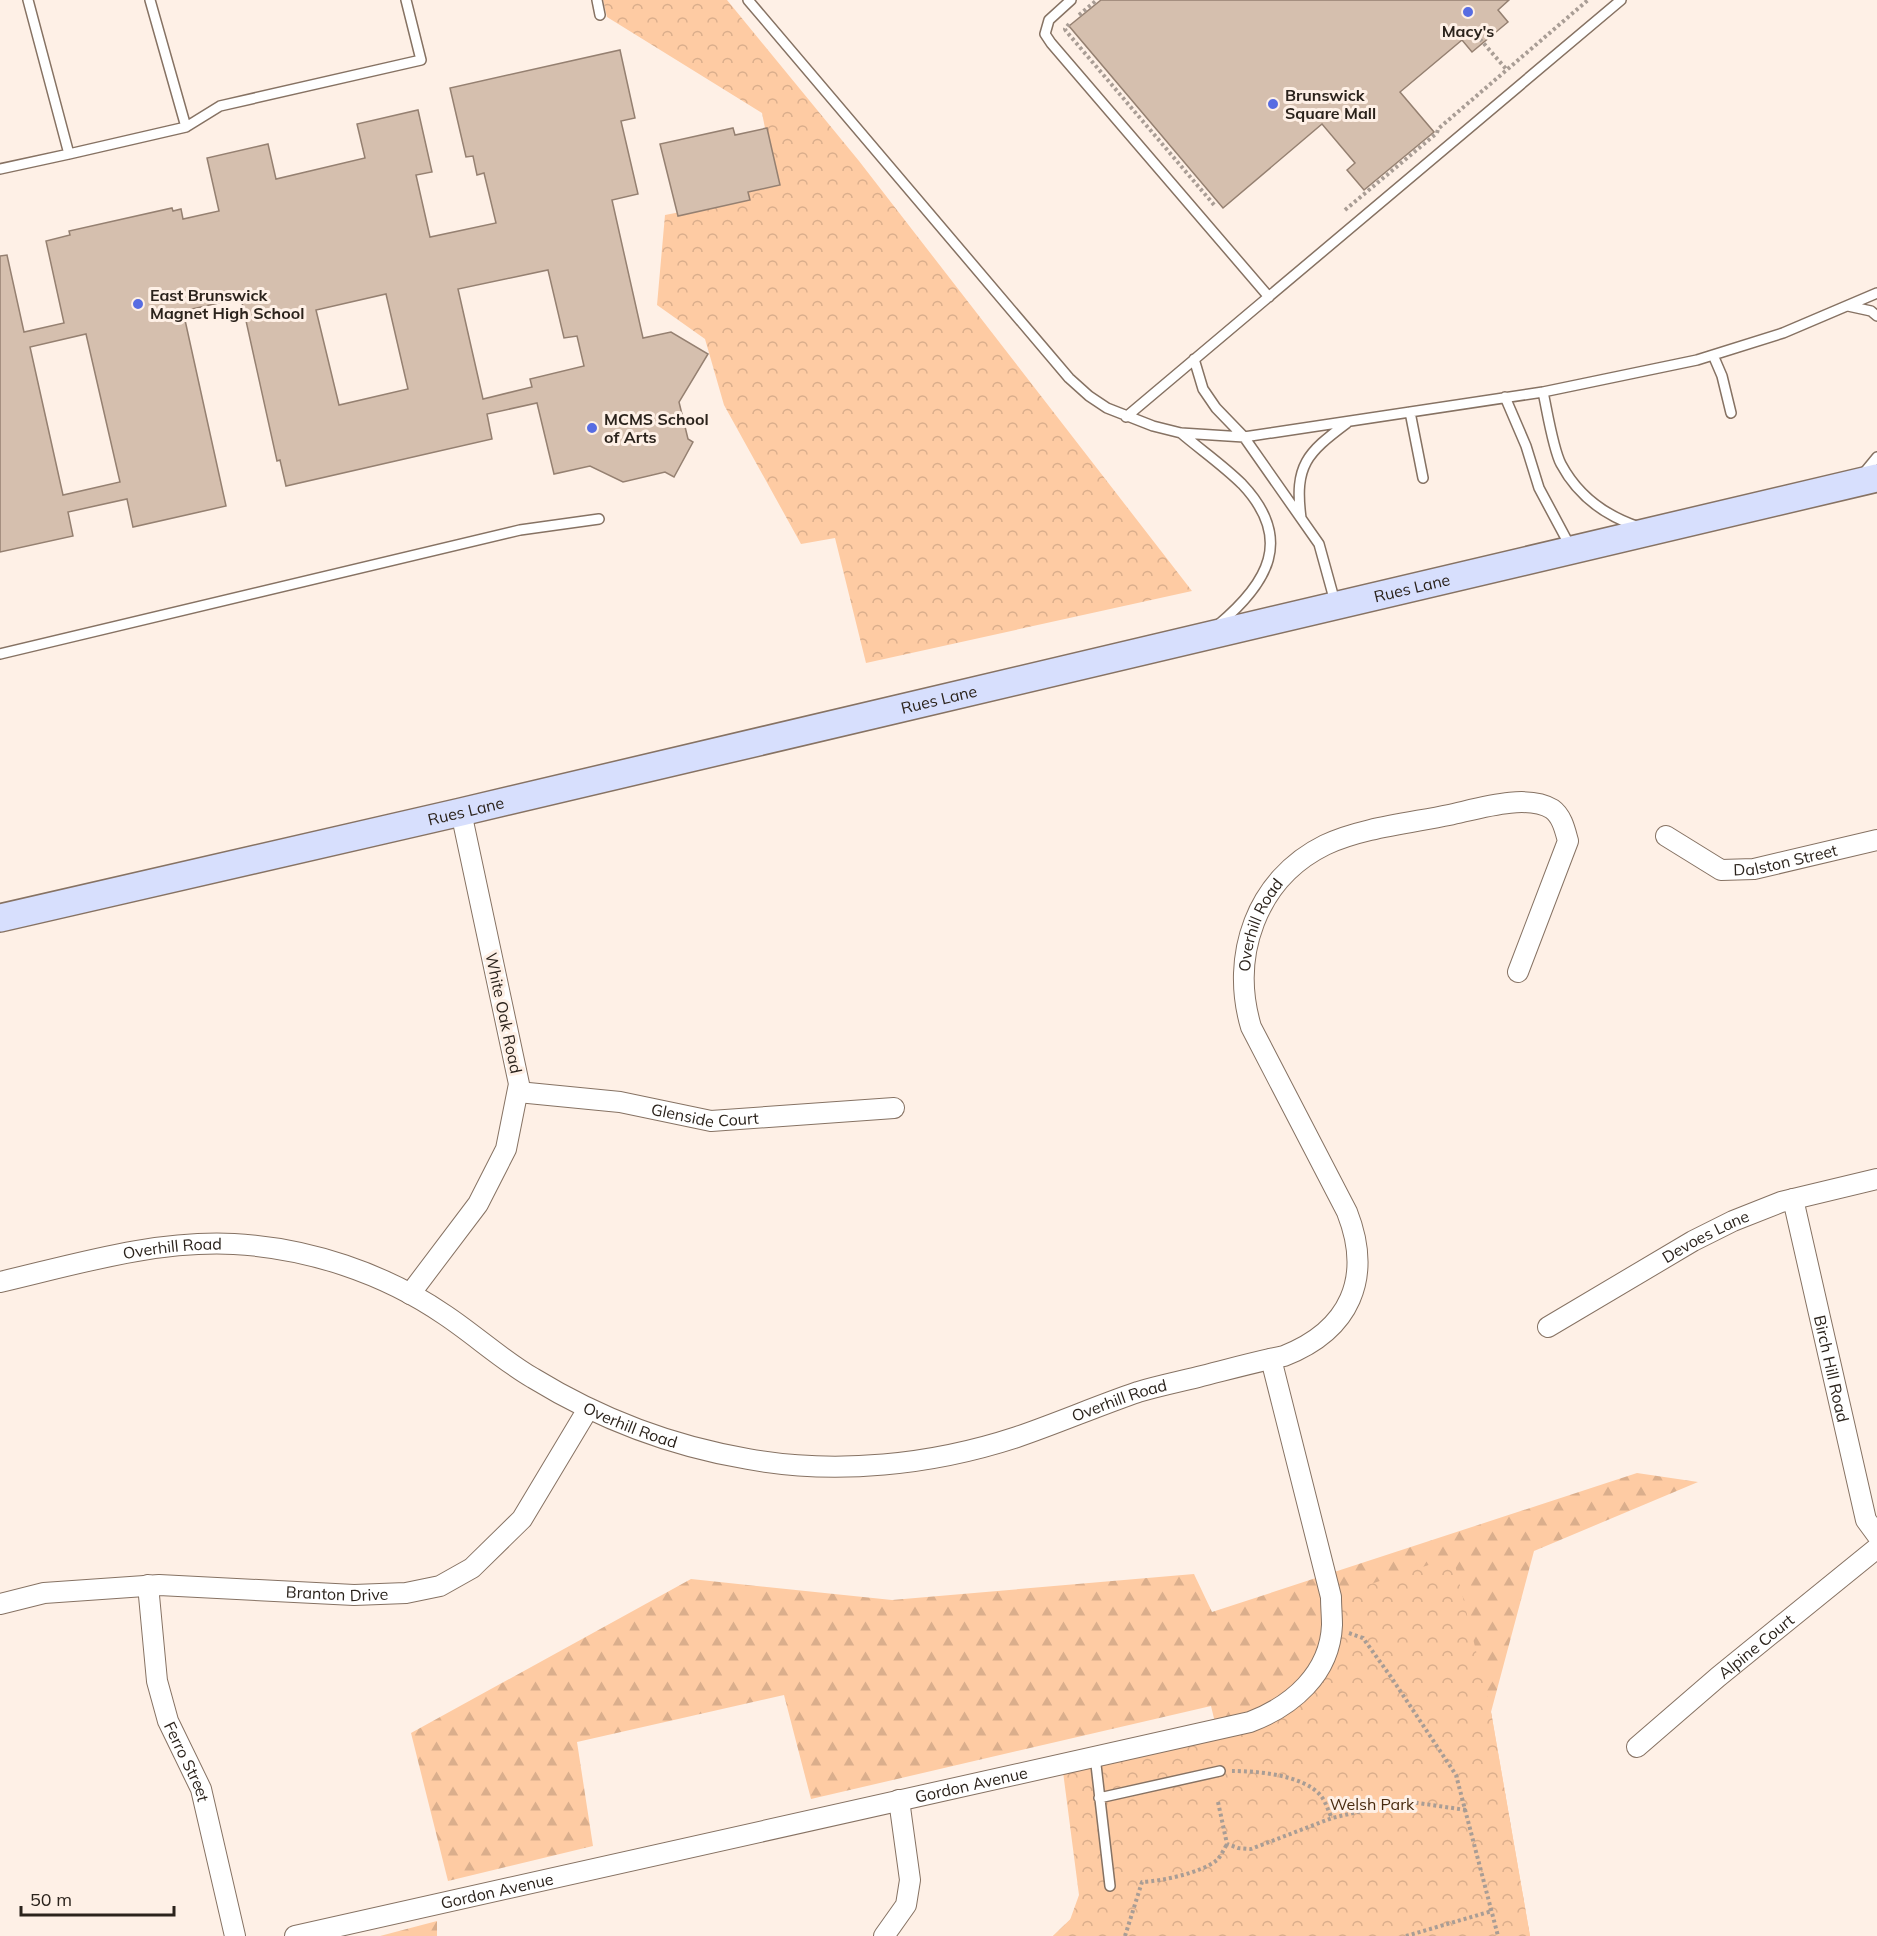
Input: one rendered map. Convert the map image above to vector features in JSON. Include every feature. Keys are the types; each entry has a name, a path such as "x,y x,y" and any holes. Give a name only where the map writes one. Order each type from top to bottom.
{"main road":[{"name":"Rues Lane","path":"0,918 461,812 1866,481"}],"street":[{"name":"Overhill Road","path":"0,1282 146,1249 190,1244 235,1244 279,1249 322,1259 364,1273 410,1294 443,1313 530,1377 588,1409 636,1430 693,1448 751,1460 810,1466 870,1465 929,1459 987,1446 1141,1392 1272,1359 1303,1348 1321,1337 1336,1322 1352,1294 1357,1274 1358,1252 1355,1232 1347,1212 1251,1027 1246,1012 1242,982 1249,936 1261,907 1278,882 1301,860 1327,844 1357,834 1504,803 1534,803 1553,810 1562,821 1568,841 1518,972"},
{"name":"White Oak Road","path":"410,1294 483,1194 506,1149 519,1084 461,812"},
{"name":"Dalston Street","path":"1666,836 1721,870 1754,869 1877,840"},
{"name":"Glenside Court","path":"518,1092 620,1102 711,1121 894,1108"},
{"name":"Devoes Lane","path":"1548,1327 1693,1240 1733,1221 1793,1199 1877,1179"},
{"name":"Birch Hill Road","path":"1793,1199 1866,1520 1877,1535"},
{"name":"Gordon Avenue","path":"295,1936 1250,1722 1271,1714 1291,1701 1307,1685 1320,1666 1332,1627 1331,1597 1272,1359"},
{"name":"Branton Drive","path":"0,1604 44,1593 148,1586 354,1595 406,1593 440,1586 472,1568 522,1519 588,1409"},
{"name":"Alpine Court","path":"1637,1747 1718,1677 1877,1548"},
{"name":"Ferro Street","path":"148,1586 157,1681 168,1721 201,1789 235,1936"},
{"path":"884,1936 906,1905 910,1881 899,1800"}],"lane":[{"path":"28,0 69,154"},
{"path":"150,0 186,127"},
{"path":"0,169 186,127 220,106 421,60 406,0"},
{"path":"597,0 600,15"},
{"path":"748,0 1069,378 1107,408 1126,417 1181,433 1244,437 1543,392 1620,377 1713,355 1783,333 1877,293"},
{"path":"1071,0 1049,20 1046,34 1051,43 1269,297"},
{"path":"1126,417 1621,0"},
{"path":"1848,306 1871,311 1877,316"},
{"path":"1713,355 1722,376 1731,413"},
{"path":"1194,359 1203,389 1216,408 1244,437 1319,544 1336,606"},
{"path":"1543,392 1560,463 1581,494 1620,520 1653,531"},
{"path":"1505,397 1526,446 1539,488 1572,550"},
{"path":"1410,412 1422,478"},
{"path":"1302,520 1298,493 1304,464 1318,445 1349,421"},
{"path":"1181,433 1242,485 1259,509 1270,534 1269,562 1256,585 1239,607 1202,637"},
{"path":"1866,481 1877,457"},
{"path":"0,654 520,530 599,519"},
{"path":"1095,1756 1110,1886"},
{"path":"1099,1798 1220,1771"}],"path":[{"path":"1097,0 1067,26 1066,31 1144,119 1215,206"},
{"path":"1345,210 1437,133 1438,129 1588,0"},
{"path":"1472,30 1507,70"},
{"path":"1332,1627 1363,1638 1456,1775 1498,1936"},
{"path":"1220,1771 1254,1771 1305,1782 1321,1796 1332,1818"},
{"path":"1227,1844 1251,1849 1332,1818 1404,1801 1466,1810"},
{"path":"1125,1936 1142,1882 1163,1881 1207,1866 1218,1859 1227,1844 1218,1802"},
{"path":"1406,1936 1492,1911"}],"green space":[{"path":"603,0 727,0 859,161 1192,591 866,663 835,538 801,544 724,405 705,339 657,305 665,215 748,199 747,191 776,183 762,113 607,17"},
{"path":"1637,1473 1698,1482 1534,1551 1491,1712 1530,1936 1053,1936 1226,1768 1211,1706 811,1799 784,1695 577,1742 593,1846 448,1881 411,1733 691,1579 892,1600 1194,1574 1212,1612"},
{"name":"Welsh Park","path":"1453,1557 1491,1712 1530,1936 1053,1936 1070,1920 1079,1895 1062,1764 1250,1722 1320,1666 1331,1597"},
{"path":"437,1921 437,1936 380,1936"}],"building":[{"name":"Brunswick Square Mall","path":"1101,0 1509,0 1498,10 1508,22 1472,52 1462,40 1400,92 1434,132 1364,190 1347,170 1355,163 1322,124 1223,208 1069,26"},
{"name":"East Brunswick Magnet High School","path":"620,50 635,118 621,121 638,194 612,200 643,338 671,332 708,354 679,402 688,439 693,442 674,477 665,472 623,482 590,466 554,474 537,403 487,414 492,439 286,486 280,460 277,461 241,298 183,311 226,506 133,527 127,499 68,512 73,536 0,552 0,256 7,255 24,332 64,323 46,241 70,235 69,231 172,208 173,211 181,209 183,219 219,211 207,158 268,144 276,179 365,158 357,124 418,110 432,172 416,175 430,237 496,223 484,173 477,175 473,156 466,157 450,88","holes":["548,270 564,338 577,336 584,366 530,379 532,387 483,399 458,289","386,294 408,389 339,405 316,310","86,334 120,482 63,495 30,347"]},
{"path":"733,128 735,135 767,128 780,185 748,192 750,200 678,216 660,144"}],"place":[{"name":"Macy's","path":"1468,12"},
{"name":"Brunswick Square Mall","path":"1273,104"},
{"name":"East Brunswick Magnet High School","path":"138,304"},
{"name":"MCMS School of Arts","path":"592,428"}]}
